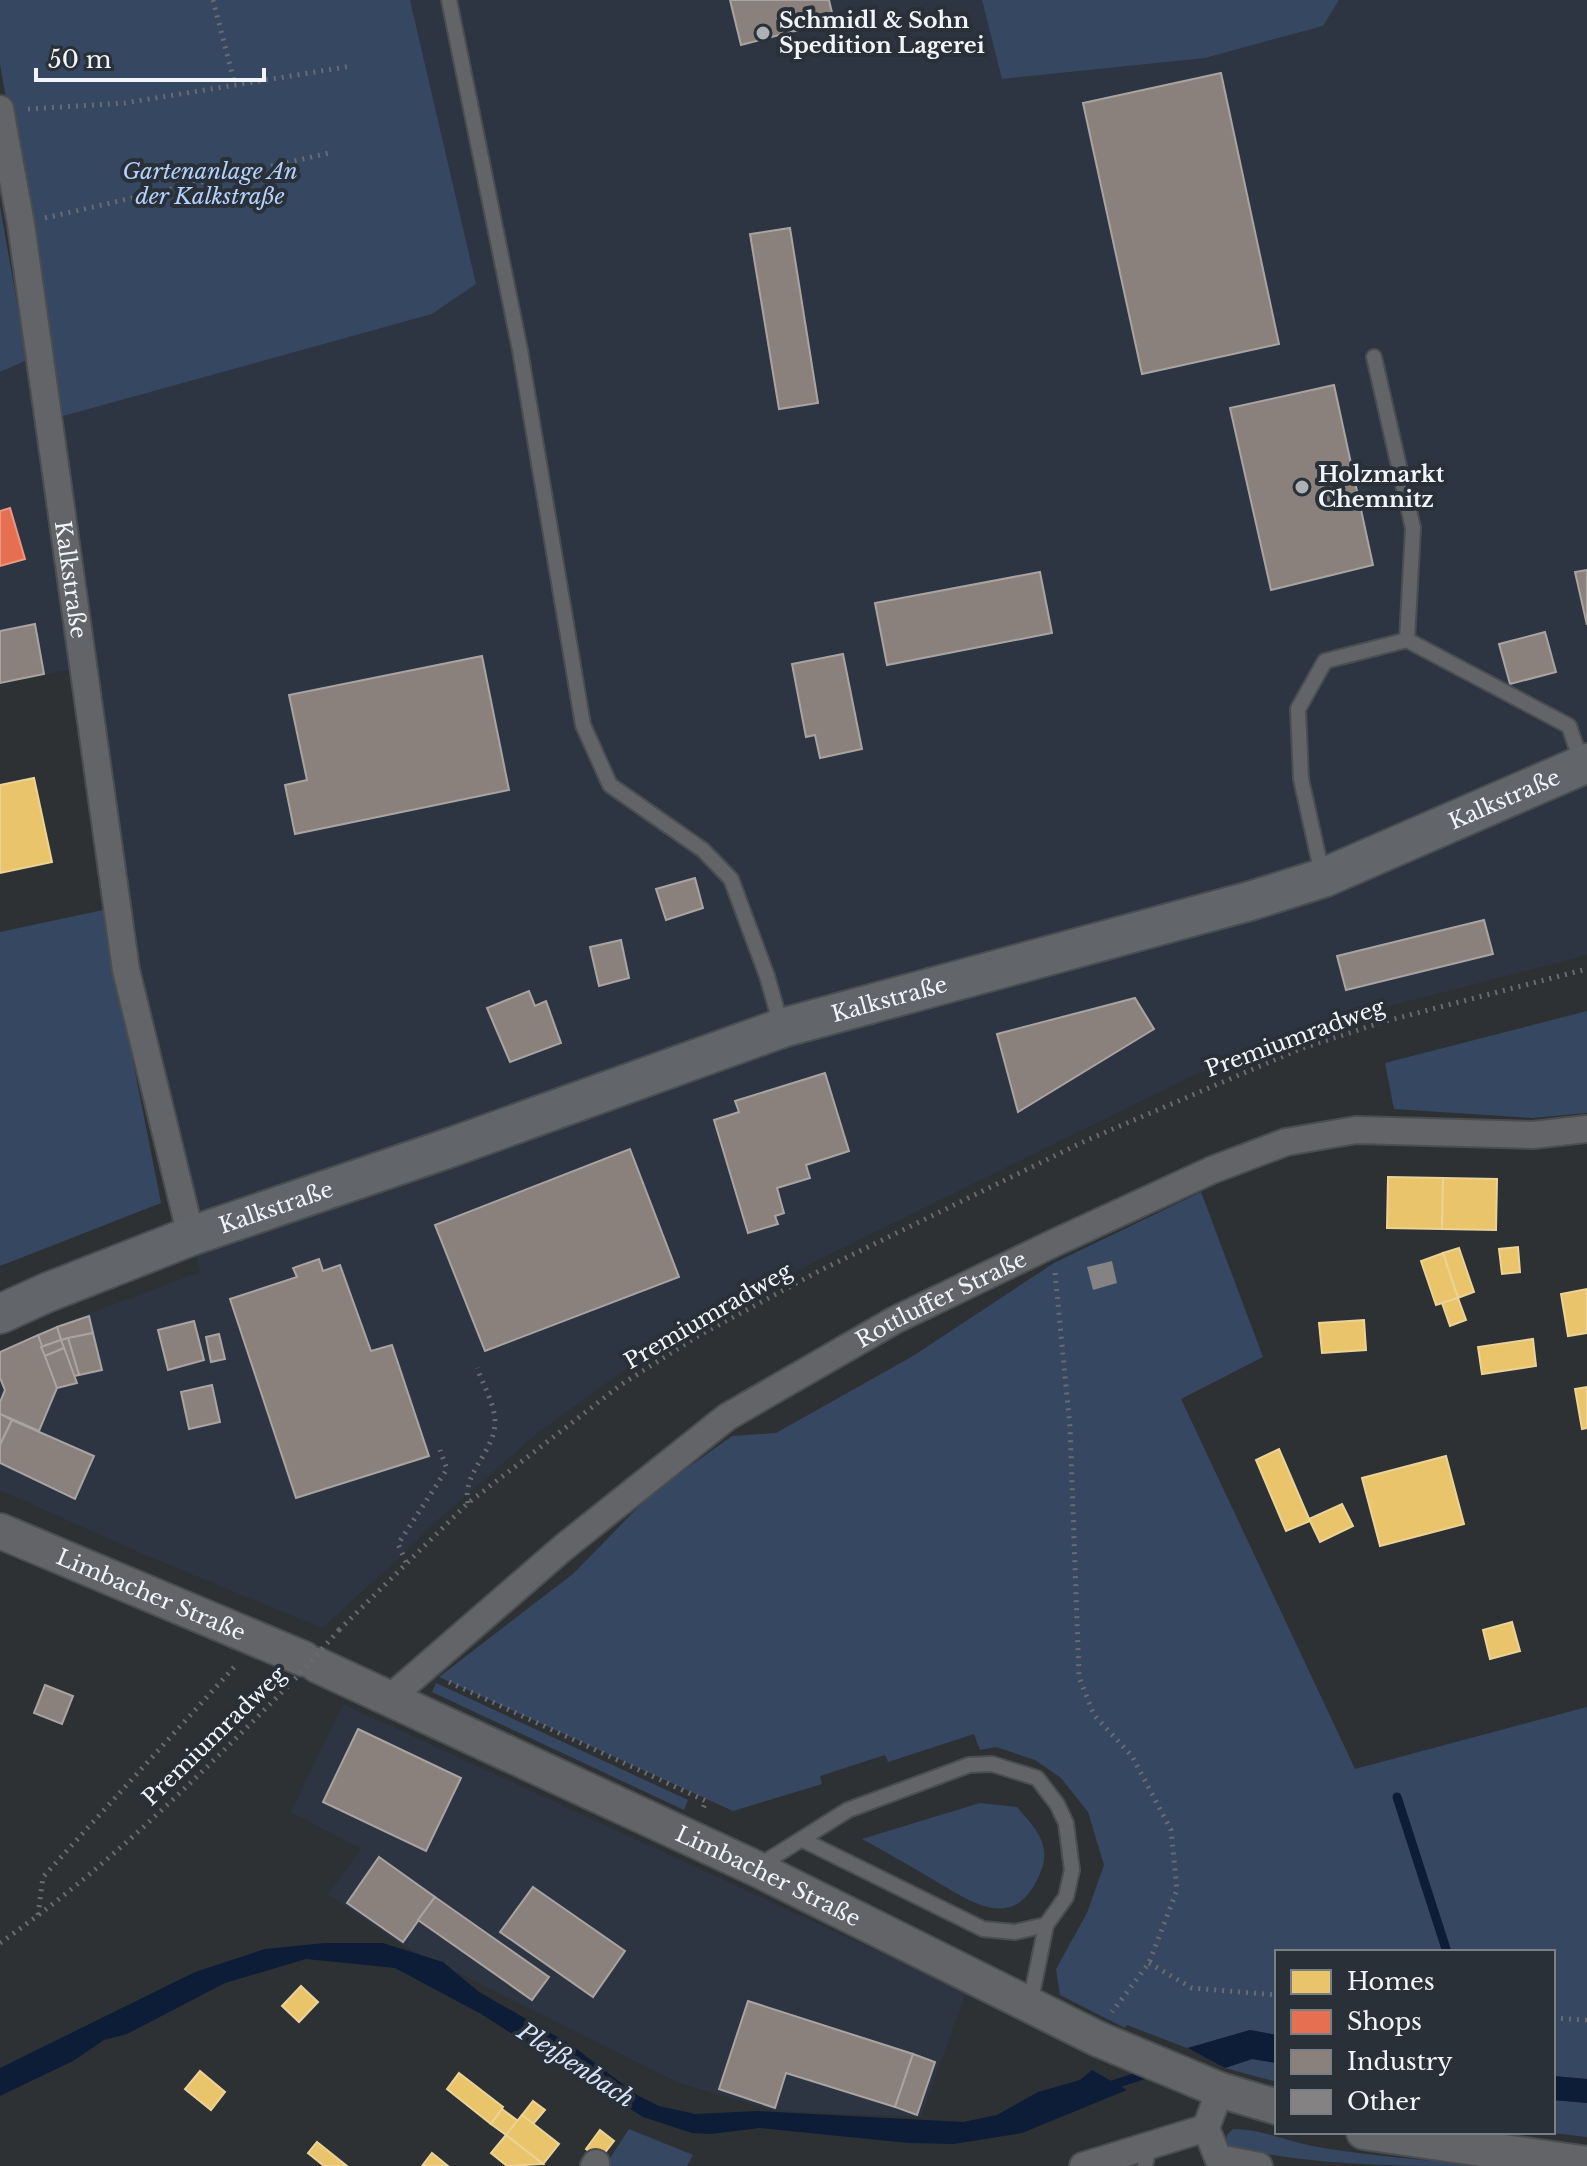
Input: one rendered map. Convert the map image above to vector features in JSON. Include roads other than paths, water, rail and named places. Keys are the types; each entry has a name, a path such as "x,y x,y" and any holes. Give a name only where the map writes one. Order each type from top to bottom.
{"main road":[{"name":"Kalkstraße","path":"0,1314 191,1236 446,1149 782,1028 1250,901 1323,878 1584,764"}],"street":[{"name":"Kalkstraße","path":"0,110 21,224 126,970 191,1236"},
{"name":"Rottluffer Straße","path":"398,1691 564,1547 727,1417 895,1320 1052,1244 1212,1170 1286,1142 1356,1130 1533,1135 1587,1129"},
{"name":"Limbacher Straße","path":"0,1531 259,1640 306,1668 398,1691 1098,2039 1220,2090 1275,2106"},
{"path":"1220,2090 1206,2128 1218,2158 1259,2166"},
{"path":"1083,2166 1147,2156 1206,2128"},
{"path":"1378,2134 1587,2164"}],"lane":[{"path":"449,0 520,350 583,725 610,785 703,850 731,879 767,976 782,1028"},
{"path":"1374,357 1413,528 1407,640"},
{"path":"1323,878 1301,779 1298,709 1325,661 1407,640 1569,726 1584,764"},
{"path":"755,1868 848,1810 969,1765 992,1764 1037,1778 1057,1804 1066,1823 1072,1870 1066,1897 1046,1925 1030,2004"},
{"path":"803,1840 983,1929 1015,1932 1046,1925"}],"water":[{"path":"324,1943 383,1943 443,1962 479,1992 570,2044 637,2095 659,2106 695,2114 757,2111 963,2122 997,2115 1038,2092 1080,2080 1092,2070 1127,2090 1022,2133 954,2144 908,2143 760,2128 692,2133 643,2117 481,2014 395,1968 306,1959 225,1983 127,2034 104,2040 73,2061 0,2096 0,2068 195,1972 265,1949"},
{"path":"1250,2030 1275,2035 1275,2063 1252,2059 1225,2068 1188,2048"},
{"path":"1555,2076 1587,2079 1587,2103 1555,2100"}],"waterway":[{"path":"1397,1797 1446,1950"},
{"name":"Pleißenbach","path":"1106,2087 1149,2073"}],"place":[{"name":"Schmidl & Sohn Spedition Lagerei","path":"763,33"},
{"name":"Holzmarkt Chemnitz","path":"1302,487"}],"park label":[{"name":"Gartenanlage An der Kalkstraße","path":"210,184"}]}
